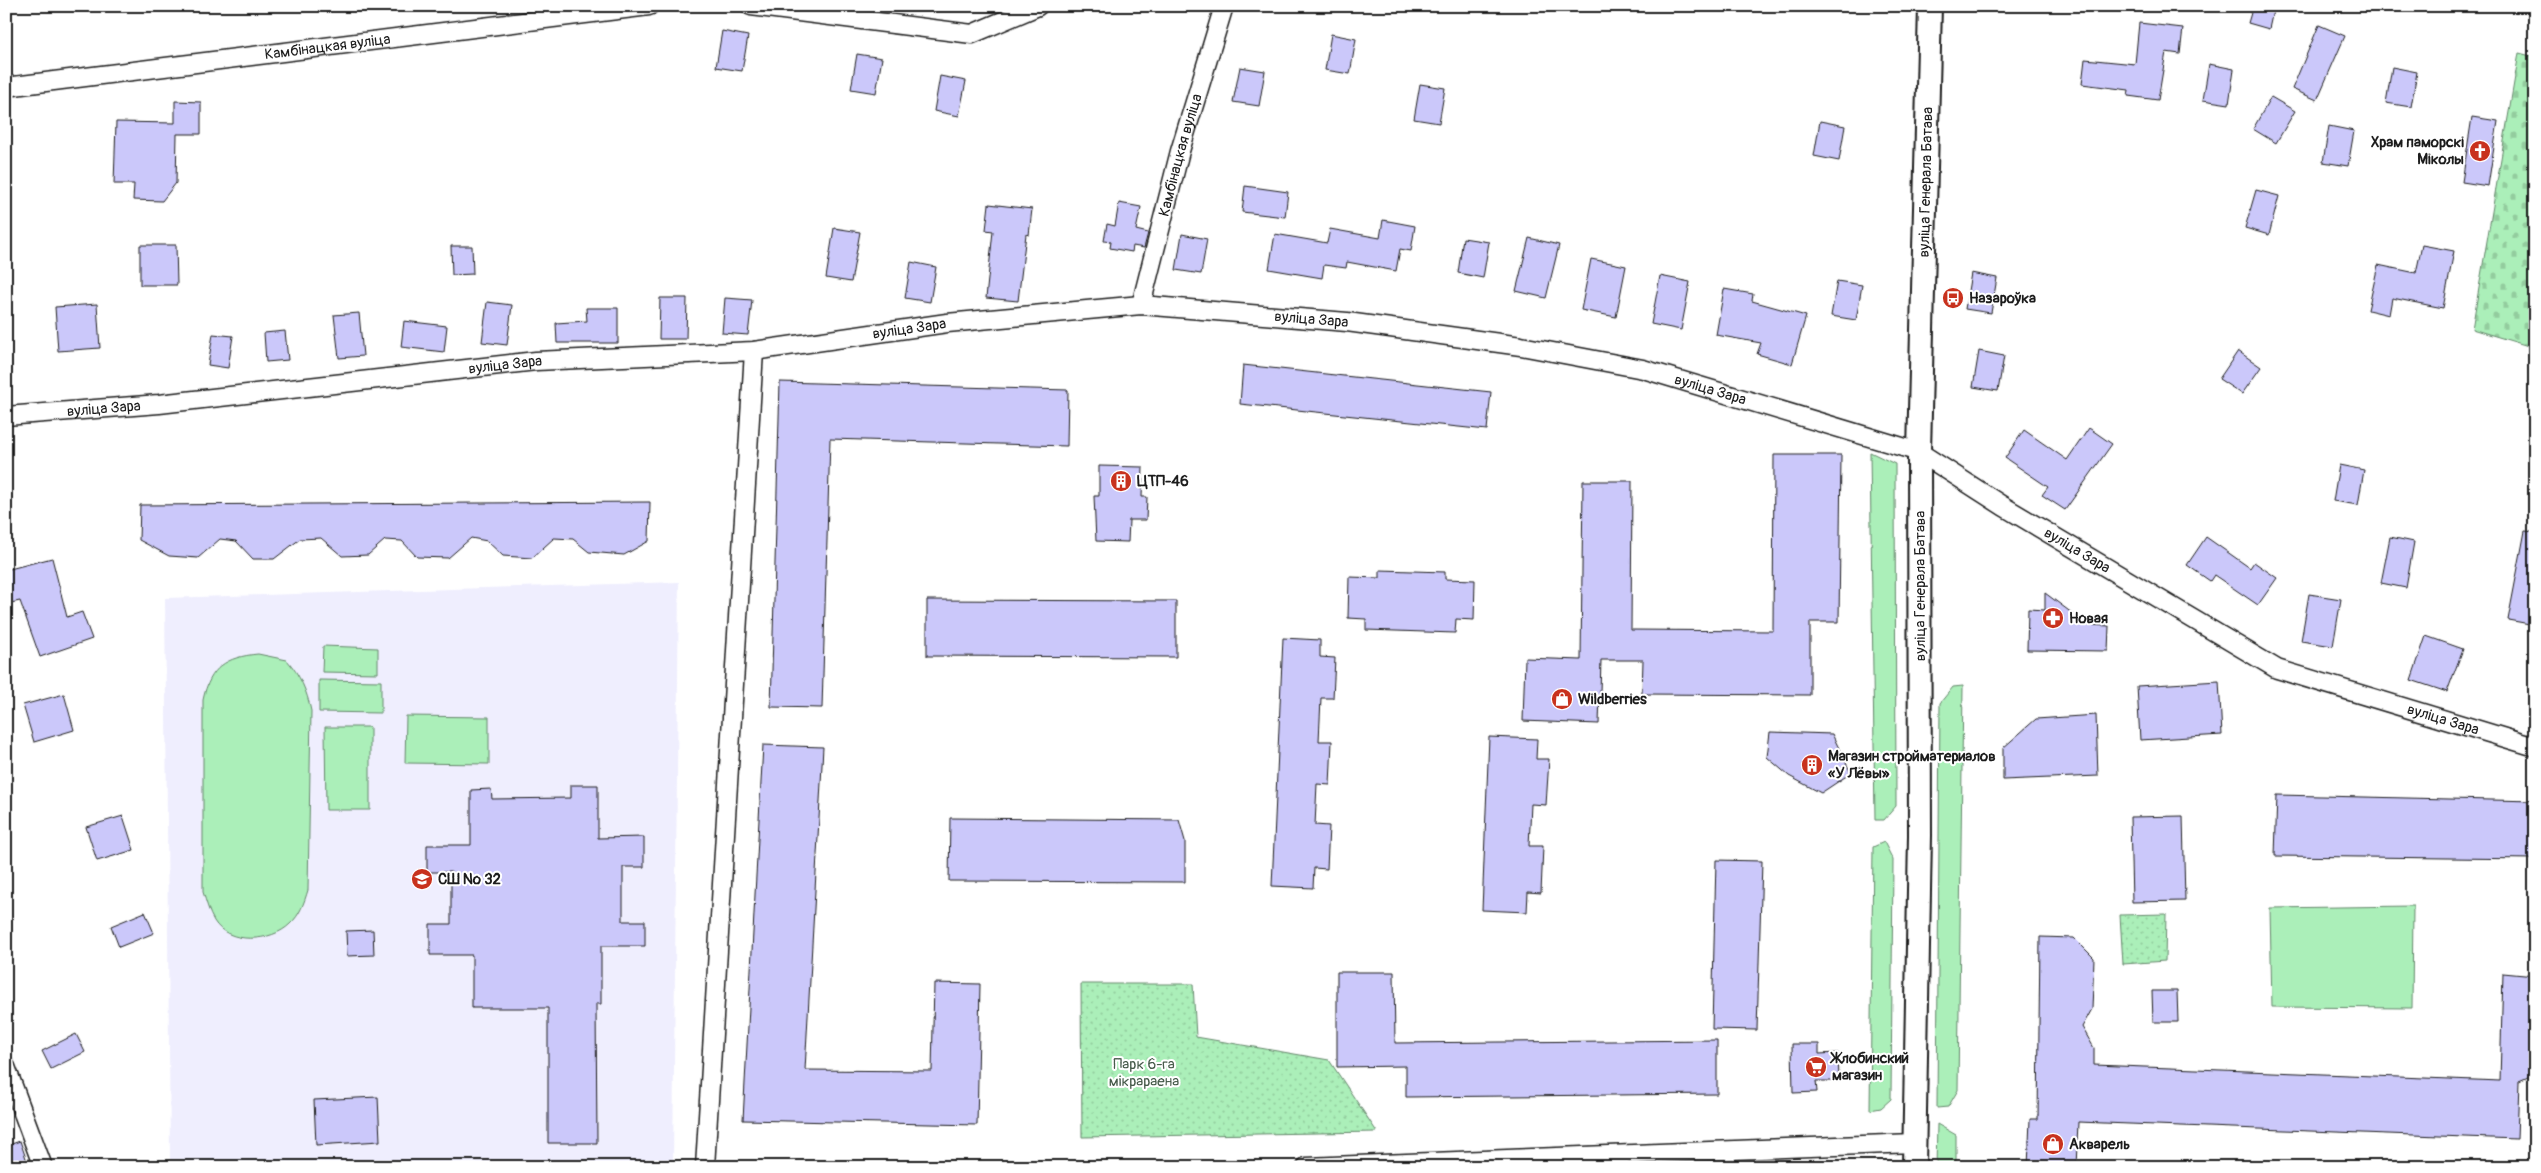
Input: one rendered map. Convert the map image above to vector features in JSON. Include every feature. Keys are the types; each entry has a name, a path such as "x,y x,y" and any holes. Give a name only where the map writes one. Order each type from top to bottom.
{"street":[{"name":"Камбінацкая вуліца","path":"6,87 649,6"},
{"path":"751,6 972,34 1038,6"},
{"name":"Камбінацкая вуліца","path":"1141,305 1180,151 1224,6"},
{"name":"вуліца Генерала Батава","path":"1914,1167 1920,835 1919,452 1930,6"},
{"name":"вуліца Зара","path":"6,416 160,404 536,361 754,351 947,322 1141,305 1348,322 1521,346 1643,369 1919,452 2002,506 2277,669 2535,747"},
{"path":"705,1167 754,351"},
{"path":"6,1067 43,1167"},
{"path":"1306,1167 1914,1142"}],"shaded area":[{"name":"СШ № 32","path":"679,582 673,1165 170,1161 165,598"}],"green space":[{"path":"2519,53 2535,57 2535,348 2472,329"},
{"path":"1870,452 1895,464 1896,806 1884,820 1875,820"},
{"path":"323,646 378,648 378,673 322,672"},
{"path":"258,654 287,660 296,671 311,711 308,890 299,913 290,924 273,935 250,938 229,934 221,929 212,918 203,892 203,700 210,679 221,666 237,658"},
{"path":"319,680 381,681 381,713 319,712"},
{"path":"1963,686 1958,1090 1948,1107 1937,1108 1940,703 1953,687"},
{"path":"406,716 489,717 489,764 405,763"},
{"path":"325,727 370,727 370,810 326,810"},
{"path":"1884,842 1893,860 1891,1099 1881,1108 1870,1110 1873,847"},
{"path":"2413,906 2412,1008 2272,1007 2270,908"},
{"path":"2166,914 2165,961 2123,964 2120,915"},
{"name":"Парк 6-га мікрараена","path":"1081,984 1193,984 1196,1037 1329,1060 1377,1132 1082,1137"},
{"path":"1937,1124 1956,1135 1956,1167 1936,1167"}],"building":[{"path":"2253,6 2274,6 2269,29 2248,23"},
{"path":"2139,23 2183,28 2180,54 2166,52 2158,100 2128,96 2129,90 2082,84 2085,59 2135,64"},
{"path":"2319,25 2345,36 2317,100 2292,89"},
{"path":"722,31 748,36 742,71 716,67"},
{"path":"1331,34 1356,39 1350,74 1325,70"},
{"path":"857,54 882,58 876,93 851,89"},
{"path":"2209,64 2234,69 2229,104 2203,100"},
{"path":"1240,67 1265,71 1259,106 1233,102"},
{"path":"2392,67 2417,72 2411,107 2386,103"},
{"path":"940,76 966,81 959,116 934,111"},
{"path":"1420,84 1445,88 1439,123 1414,119"},
{"path":"2271,97 2295,111 2276,143 2253,129"},
{"path":"175,101 201,102 201,134 177,134 176,183 162,201 133,200 134,184 114,184 116,122 175,123"},
{"name":"Храм паморскі Міколы","path":"2472,117 2498,121 2488,186 2462,182"},
{"path":"1820,121 1845,126 1839,161 1814,156"},
{"path":"2329,126 2354,131 2348,166 2323,162"},
{"path":"1245,186 1288,192 1285,217 1242,212"},
{"path":"2256,190 2279,196 2269,235 2245,228"},
{"path":"1119,203 1141,207 1136,230 1148,233 1144,248 1133,246 1132,252 1110,248 1111,242 1104,241 1107,224 1115,226"},
{"path":"989,204 1032,209 1029,235 1026,234 1018,301 986,298 993,231 986,230"},
{"path":"1383,220 1415,226 1411,251 1400,249 1396,271 1347,262 1346,268 1324,265 1322,278 1269,269 1275,234 1327,243 1330,229 1380,238"},
{"path":"834,228 860,232 851,282 826,278"},
{"path":"1182,234 1207,239 1201,274 1176,270"},
{"path":"1463,238 1489,242 1483,278 1458,273"},
{"path":"1529,238 1559,245 1546,298 1516,291"},
{"path":"140,245 176,245 177,285 140,285"},
{"path":"2422,245 2454,251 2443,308 2392,298 2389,315 2368,310 2378,265 2416,273"},
{"path":"451,246 472,246 473,274 452,275"},
{"path":"1591,259 1626,266 1616,317 1581,310"},
{"path":"911,262 936,267 930,302 905,298"},
{"path":"1971,273 1997,278 1991,313 1965,309"},
{"path":"1660,276 1690,282 1681,330 1651,324"},
{"path":"1837,281 1862,285 1856,320 1831,316"},
{"path":"1724,289 1753,294 1752,301 1806,316 1792,364 1757,354 1761,343 1716,335"},
{"path":"660,298 687,298 686,339 659,339"},
{"path":"725,298 752,300 748,335 722,333"},
{"path":"487,302 512,305 507,345 482,342"},
{"path":"97,304 100,348 58,351 55,307"},
{"path":"586,308 618,308 618,343 557,343 556,323 587,321"},
{"path":"359,313 363,356 339,358 334,315"},
{"path":"404,321 447,326 444,352 401,347"},
{"path":"285,331 288,360 266,362 264,333"},
{"path":"213,334 233,336 228,368 208,365"},
{"path":"1979,351 2004,356 1998,391 1973,387"},
{"path":"2238,351 2261,367 2242,394 2219,379"},
{"path":"1243,365 1491,392 1487,430 1240,404"},
{"path":"780,382 1068,390 1067,446 830,439 822,708 771,707"},
{"path":"2089,428 2112,444 2065,510 2042,495 2048,487 2005,458 2024,430 2067,460"},
{"path":"1774,455 1841,455 1839,622 1810,622 1810,695 1642,694 1643,660 1601,660 1599,724 1523,721 1525,658 1581,660 1583,481 1632,481 1631,630 1773,631"},
{"path":"2339,465 2364,470 2358,505 2333,501"},
{"name":"ЦТП-46","path":"1099,466 1143,467 1142,497 1147,497 1146,520 1129,520 1128,542 1096,541 1094,496 1099,496"},
{"path":"650,502 649,541 624,555 589,552 573,539 554,538 532,558 503,556 487,541 471,538 448,558 417,557 402,541 385,540 368,555 342,556 321,538 300,539 274,559 253,559 236,541 220,539 198,558 169,556 139,540 140,505"},
{"path":"2525,531 2535,532 2535,625 2508,620"},
{"path":"2206,537 2250,568 2254,562 2277,578 2258,605 2214,575 2210,581 2187,565"},
{"path":"2390,537 2414,542 2406,588 2381,583"},
{"path":"52,558 67,617 82,612 92,639 40,657 20,601 6,604 6,570"},
{"path":"1380,570 1445,572 1445,579 1475,580 1474,620 1456,619 1455,633 1366,630 1366,619 1348,618 1349,577 1380,578"},
{"name":"Новая","path":"2045,593 2088,625 2109,626 2108,651 2027,650 2028,609 2045,610"},
{"path":"2309,594 2341,599 2333,646 2301,641"},
{"path":"927,600 1176,601 1176,657 927,656"},
{"path":"2426,636 2463,649 2447,692 2411,680"},
{"path":"1283,638 1320,640 1320,657 1335,658 1333,698 1321,698 1319,741 1332,741 1330,785 1317,784 1315,825 1329,826 1327,869 1314,868 1313,888 1272,886"},
{"path":"2219,681 2222,735 2140,740 2137,686"},
{"path":"64,694 74,730 34,742 23,705"},
{"path":"2096,715 2098,776 2003,780 2003,748 2036,719"},
{"name":"Магазин стройматериалов «У Лёвы»","path":"1770,732 1832,734 1851,773 1821,793 1789,776 1767,757"},
{"path":"1489,737 1537,739 1536,759 1549,759 1546,805 1531,804 1529,846 1543,846 1541,893 1528,892 1527,912 1482,910"},
{"path":"763,745 823,747 805,1070 932,1071 934,983 980,984 977,1125 743,1120"},
{"path":"571,785 598,785 598,838 644,837 644,867 623,867 623,921 645,921 645,946 601,946 601,1004 596,1004 597,1143 548,1143 548,1008 472,1008 472,955 430,955 430,924 451,924 451,872 427,872 427,845 471,845 471,790 491,789 492,799 571,798"},
{"path":"2277,795 2535,801 2535,859 2275,856"},
{"path":"123,816 134,850 97,861 86,827"},
{"path":"2183,816 2185,901 2132,902 2130,817"},
{"path":"950,818 1179,820 1185,841 1185,882 949,881"},
{"path":"1716,860 1762,861 1757,1030 1712,1029"},
{"path":"145,912 154,933 119,947 111,926"},
{"path":"373,930 374,955 347,956 346,931"},
{"path":"2040,937 2074,938 2094,958 2092,1009 2082,1027 2094,1048 2094,1065 2500,1081 2503,973 2535,976 2535,1074 2519,1081 2517,1139 2078,1122 2076,1167 2028,1167 2030,1119 2038,1119"},
{"path":"1337,972 1394,972 1395,1043 1717,1040 1717,1094 1406,1097 1406,1066 1337,1067"},
{"path":"2152,991 2177,991 2178,1022 2153,1022"},
{"path":"76,1034 85,1052 51,1069 42,1051"},
{"name":"Жлобинский магазин","path":"1792,1044 1819,1044 1819,1054 1838,1053 1839,1081 1816,1081 1817,1092 1793,1093"},
{"path":"378,1097 380,1141 316,1145 314,1100"},
{"path":"20,1141 29,1167 6,1167 6,1146"}],"place":[{"name":"Храм паморскі Міколы","path":"2480,151"},
{"name":"Назароўка","path":"1953,298"},
{"name":"ЦТП-46","path":"1121,481"},
{"name":"Новая","path":"2053,618"},
{"name":"Wildberries","path":"1562,699"},
{"name":"Магазин стройматериалов «У Лёвы»","path":"1812,765"},
{"name":"СШ № 32","path":"422,879"},
{"name":"Жлобинский магазин","path":"1816,1067"},
{"name":"Акварель","path":"2053,1144"}]}
